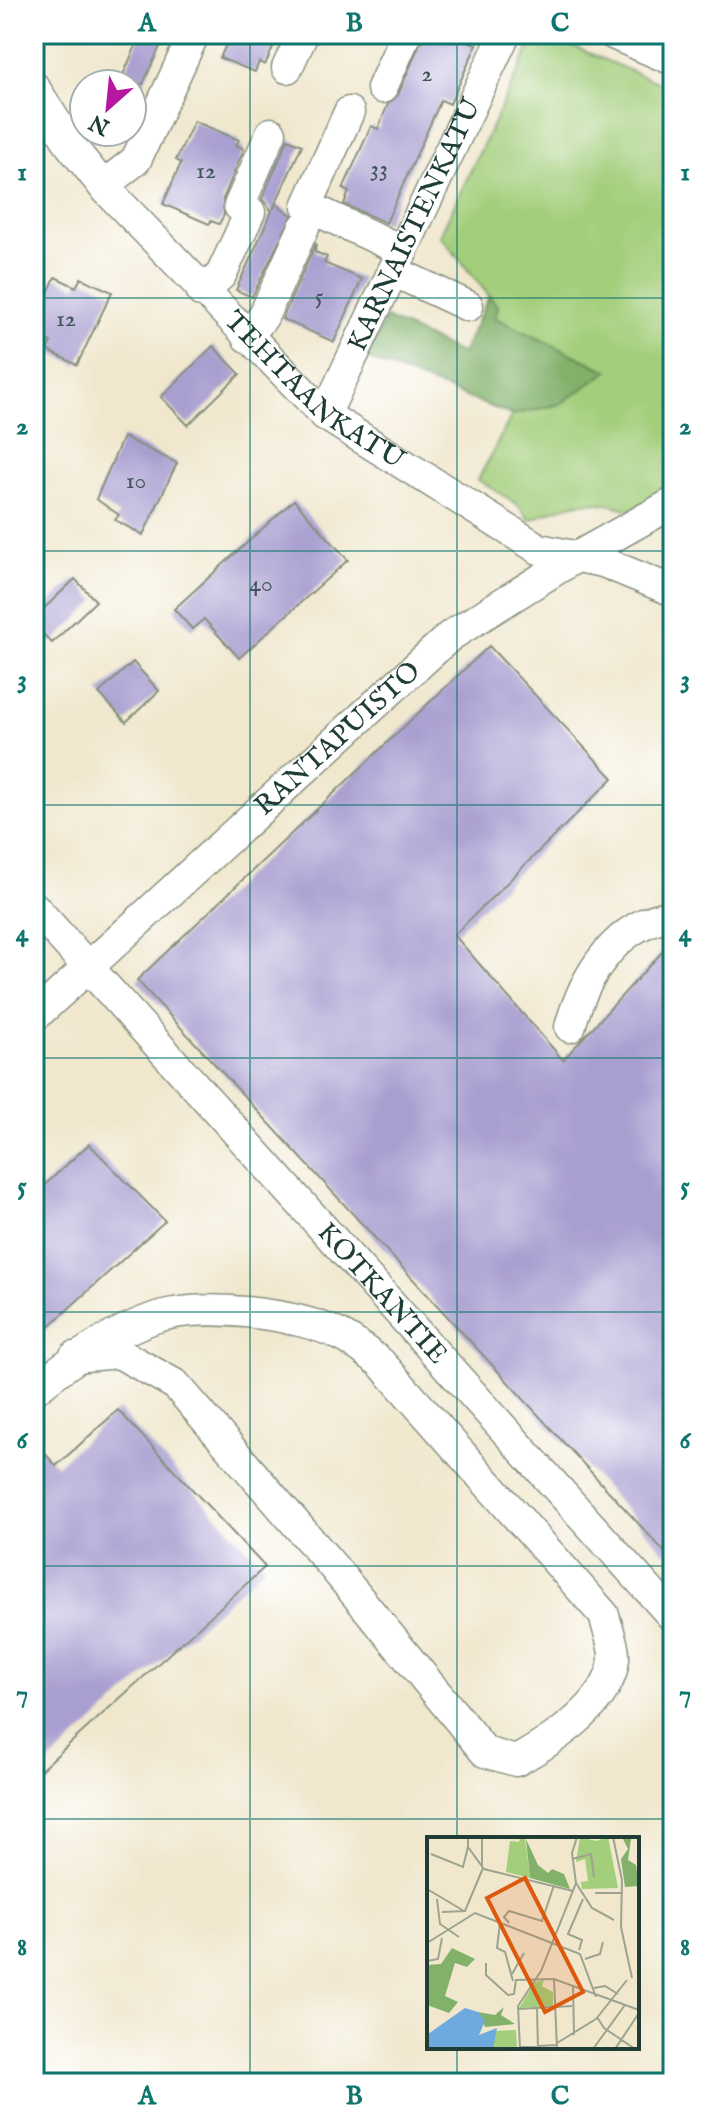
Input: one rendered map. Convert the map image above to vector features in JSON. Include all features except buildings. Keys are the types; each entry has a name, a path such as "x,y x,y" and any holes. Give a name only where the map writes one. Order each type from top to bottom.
{"street":[{"path":"103,186 136,160 194,34"},
{"path":"287,68 303,34"},
{"path":"382,88 406,34"},
{"name":"KARNAISTENKATU","path":"325,415 505,34"},
{"path":"613,34 673,60"},
{"name":"TEHTAANKATU","path":"34,87 71,146 103,186 202,292 325,415 539,549 630,570 673,591"},
{"path":"349,112 307,206 468,306"},
{"path":"202,292 221,275 250,212 239,206 271,133"},
{"path":"247,337 263,317 304,227"},
{"name":"RANTAPUISTO","path":"34,1017 90,969 450,636 573,559 673,503"},
{"name":"KOTKANTIE","path":"34,907 673,1617"},
{"path":"570,1027 580,993 601,957 650,918 673,915"},
{"path":"34,1390 74,1357 155,1317 200,1312 284,1316 340,1335 380,1362 604,1615 614,1658 599,1697 545,1745 516,1761 485,1752 335,1569 176,1385 119,1353 74,1357"}],"green space":[{"path":"536,34 544,34 673,89 673,487 630,510 602,503 579,503 530,520 517,504 478,480 512,415 560,404 494,318 498,307 440,235"},
{"path":"489,296 498,307 495,318 608,371 560,404 512,415 366,358 386,318 462,354"}]}
